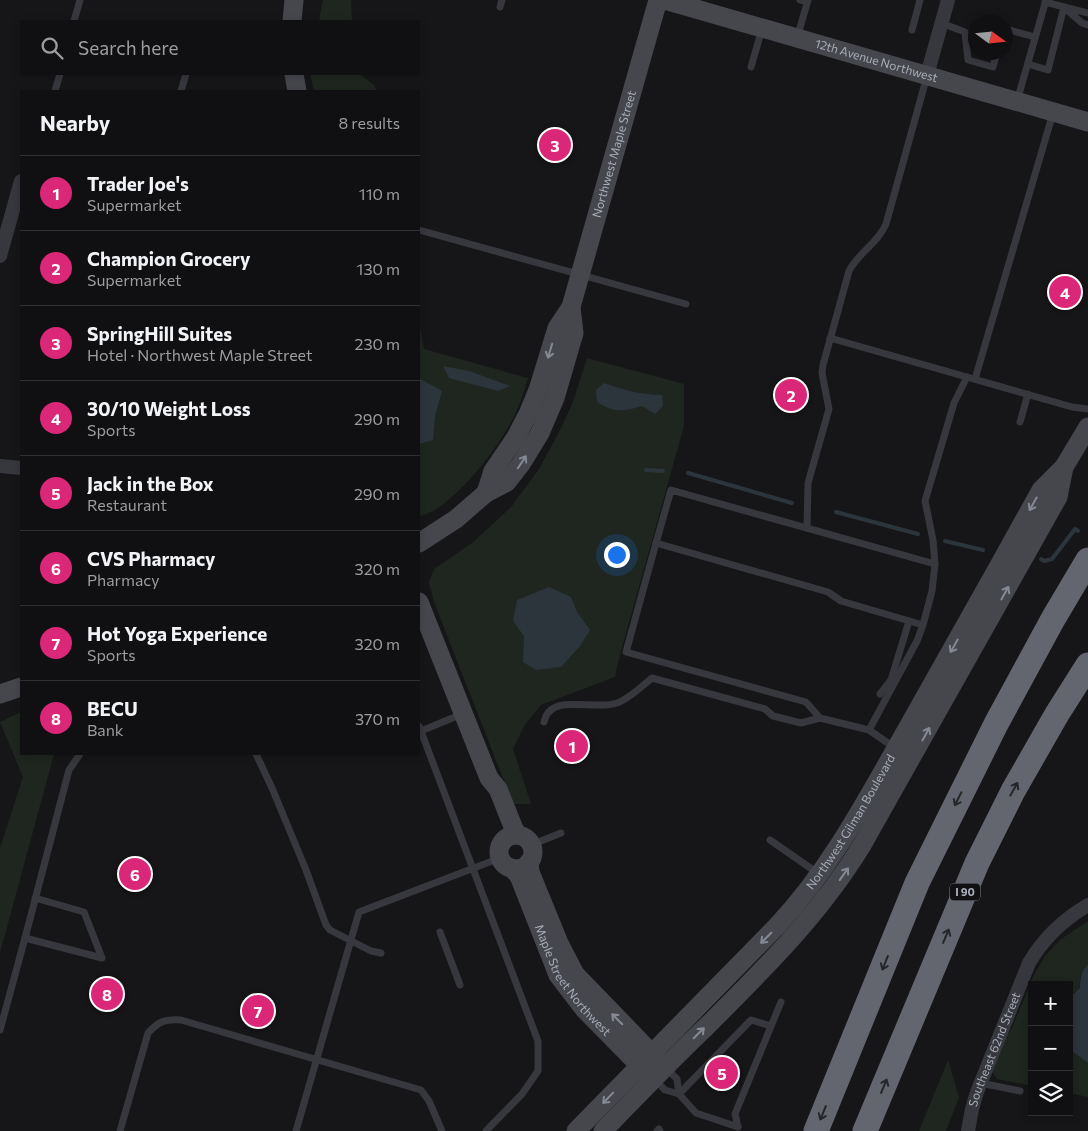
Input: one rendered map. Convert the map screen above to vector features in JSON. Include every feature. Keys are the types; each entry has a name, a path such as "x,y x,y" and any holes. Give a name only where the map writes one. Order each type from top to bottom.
{"highway":[{"path":"816,1131 917,883 996,724 1053,619 1088,560"},
{"path":"996,724 1088,584"},
{"name":"I 90","path":"865,1131 977,863 1013,791 1057,714 1088,666"}],"street":[{"path":"292,20 294,0"},
{"name":"Northwest Maple Street","path":"420,543 456,519 486,493 507,482 531,449 549,414 574,333 571,307 658,0"},
{"name":"12th Avenue Northwest","path":"664,0 1088,122"},
{"path":"927,75 948,0"},
{"path":"294,75 297,90"},
{"path":"0,256 20,185"},
{"name":"Northwest Gilman Boulevard","path":"576,1131 778,925 820,875 847,833 896,748 1041,490 1064,467 1088,427"},
{"path":"0,466 20,468"},
{"name":"Northwest Gilman Boulevard","path":"603,1131 770,963 814,913 850,866 1058,497 1064,467"},
{"name":"Maple Street Northwest","path":"420,605 489,778 498,789 514,829 516,851 530,872 572,970 659,1073"},
{"path":"0,694 20,687"},
{"name":"Southeast 62nd Street","path":"968,1131 980,1083 1020,981 1034,954 1061,925 1088,905"}],"lane":[{"path":"74,20 80,0"},
{"path":"912,30 920,0"},
{"path":"797,38 805,1"},
{"path":"1017,102 1045,1 1088,13"},
{"path":"1064,7 1082,23 1088,25"},
{"path":"1028,64 1048,70 1064,7"},
{"path":"941,23 965,32 968,60 992,67 994,60"},
{"path":"751,67 763,28"},
{"path":"1013,31 1035,37"},
{"path":"55,90 60,75"},
{"path":"181,90 186,75"},
{"path":"807,528 808,483 830,409 822,369 830,338 852,266 886,224 927,75"},
{"path":"975,379 1053,112"},
{"path":"420,230 686,304"},
{"path":"830,338 1074,407 1088,409"},
{"path":"869,730 918,641 923,625 932,591 935,564 933,540 925,501 954,403 968,377"},
{"path":"1020,422 1028,394"},
{"path":"820,718 806,702 626,652 671,490 935,564"},
{"path":"656,544 828,592 841,601 923,625"},
{"path":"880,694 891,680 909,621"},
{"path":"544,722 548,712 563,705 604,706 619,703 652,678 765,710 773,716 801,723 820,718 869,730 913,757"},
{"path":"463,714 420,728 538,1041 538,1071 522,1094 486,1131"},
{"path":"0,1030 69,770 79,755"},
{"path":"256,755 306,870 326,925 330,930 371,951 382,953"},
{"path":"296,1131 359,912 561,833"},
{"path":"770,840 820,875"},
{"path":"25,938 102,958 84,912 35,898"},
{"path":"440,932 460,985"},
{"path":"659,1073 665,1090 679,1094 696,1113 738,1127 735,1114 781,1002"},
{"path":"120,1131 148,1033 156,1024 169,1019 181,1020 421,1090 429,1101 442,1131"},
{"path":"679,1094 751,1020 771,1026"},
{"path":"659,1073 677,1079 679,1094"},
{"path":"980,1083 1020,1091"}],"shaded area":[{"path":"323,0 351,0 352,20 319,20"},
{"path":"310,75 361,75 375,86 376,90 314,90"},
{"path":"420,327 424,349 528,378 509,427 488,458 460,490 432,512 420,516"},
{"path":"587,358 684,384 684,426 615,677 541,705 524,726 513,749 531,804 513,804 434,602 429,582 434,569 472,543 511,507 539,469 573,402"},
{"path":"443,366 469,371 510,386 498,391 449,378"},
{"path":"420,379 442,391 435,416 433,440 420,444"},
{"path":"604,383 633,392 662,395 663,406 655,414 642,406 614,410 597,402 596,390"},
{"path":"549,587 571,597 577,612 590,630 580,646 561,667 536,670 523,662 524,636 513,621 517,600"},
{"path":"20,712 20,755 54,755 0,953 0,848 23,777 0,722"},
{"path":"1088,921 1088,964 1081,975 1080,988 1073,994 1073,981 1031,981 1045,956 1061,939"},
{"path":"1088,964 1088,1063 1073,1052 1073,994 1080,988 1081,975"},
{"path":"1028,989 1028,1085 997,1079 991,1070 1003,1040 1011,1030"},
{"path":"1073,1052 1088,1063 1088,1097 1073,1094"},
{"path":"948,1060 959,1097 946,1131 919,1131"}],"waterway":[{"path":"646,470 663,471"},
{"path":"688,473 792,503"},
{"path":"836,512 918,534"},
{"path":"1041,559 1044,561 1052,559 1075,529 1078,531"},
{"path":"945,541 983,550"}],"place":[{"name":"SpringHill Suites","path":"555,145"},
{"name":"30/10 Weight Loss","path":"1065,292"},
{"name":"Champion Grocery","path":"791,395"},
{"name":"Trader Joe's","path":"572,746"},
{"name":"CVS Pharmacy","path":"135,874"},
{"name":"BECU","path":"107,994"},
{"name":"Hot Yoga Experience","path":"258,1011"},
{"name":"Jack in the Box","path":"722,1073"}]}
